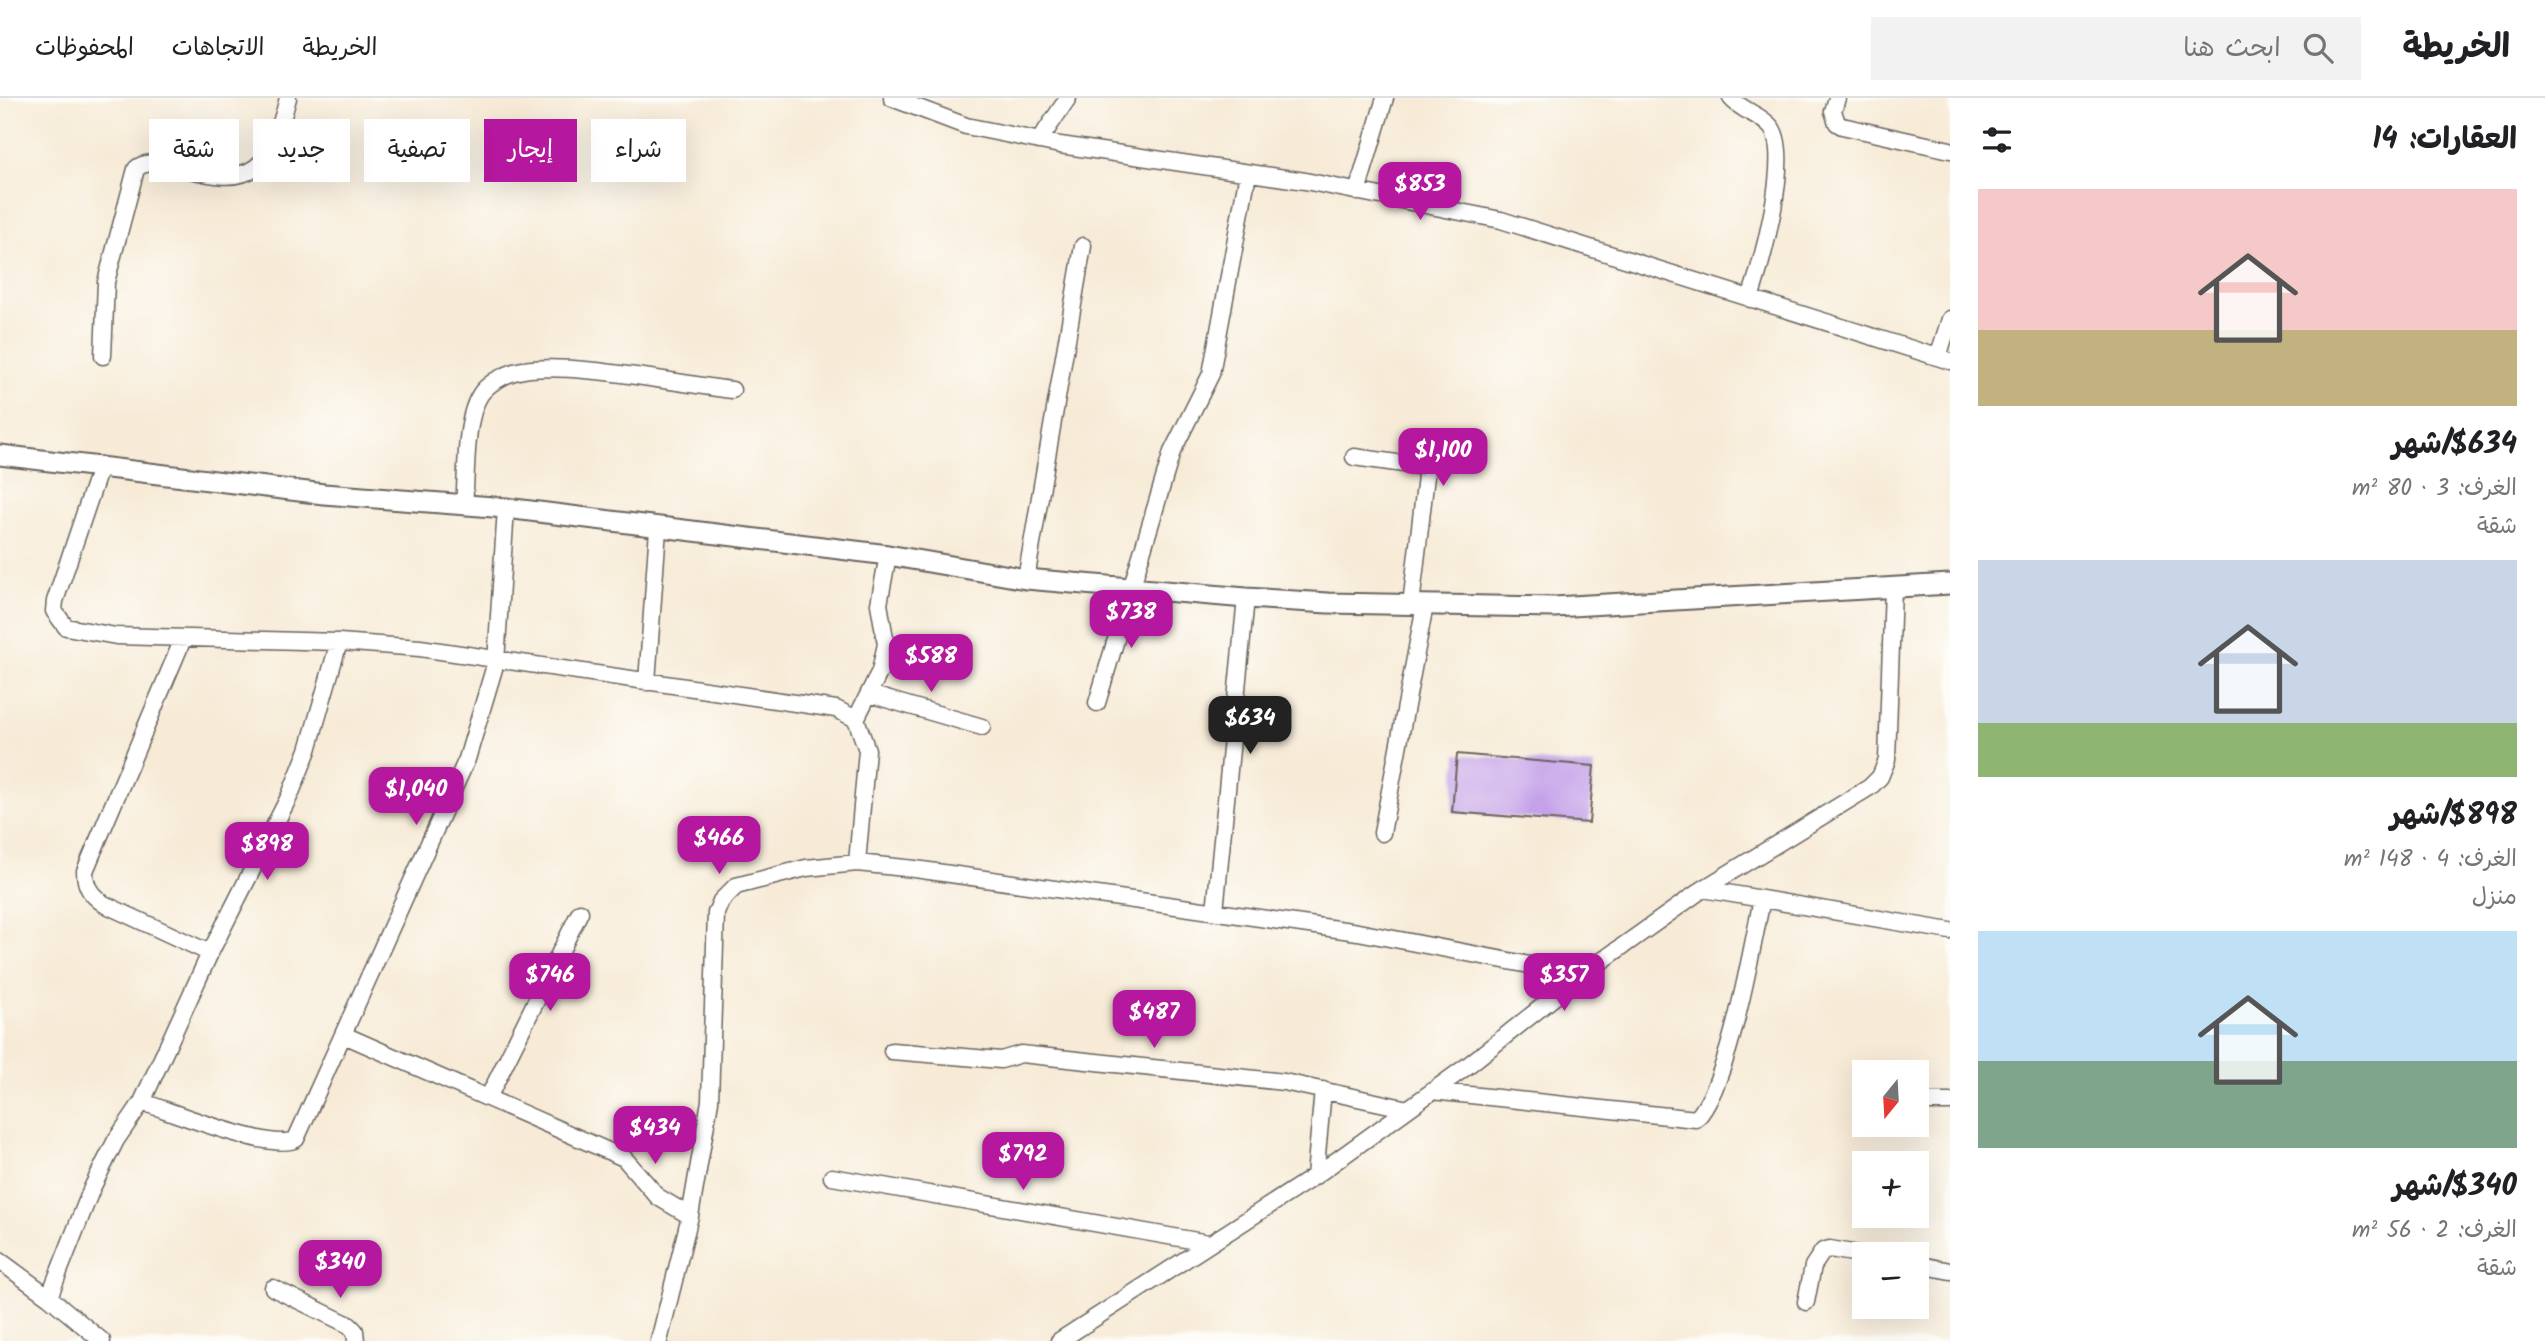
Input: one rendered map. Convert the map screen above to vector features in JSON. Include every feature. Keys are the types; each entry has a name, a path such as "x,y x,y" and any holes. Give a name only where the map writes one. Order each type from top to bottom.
{"street":[{"path":"103,356 106,282 136,169 151,162 206,175 232,177 248,172 263,160 288,98"},
{"path":"892,98 966,125 1040,141 1248,173 1501,220 1944,359 1950,319"},
{"path":"1040,141 1068,98"},
{"path":"1357,192 1385,98"},
{"path":"1731,98 1744,110 1771,126 1776,136 1777,184 1773,220 1750,299"},
{"path":"1837,98 1833,111 1837,123 1842,126 1950,150"},
{"path":"1097,703 1130,587 1146,547 1172,452 1211,374 1248,173"},
{"path":"1026,579 1083,246"},
{"path":"464,505 472,412 486,386 514,372 542,369 602,373 732,390"},
{"path":"0,455 324,494 506,509 888,555 1026,579 1245,598 1554,607 1950,584"},
{"path":"1354,457 1425,467 1426,476 1418,605 1382,833"},
{"path":"101,466 55,601 56,618 66,627 85,632 183,639 339,642 420,648 496,662 820,705 856,719"},
{"path":"142,1102 263,1141 289,1144 296,1139 306,1122 467,759 496,662 506,509"},
{"path":"647,682 658,529"},
{"path":"857,863 867,750 856,719 880,671 886,644 879,604 888,555"},
{"path":"1059,1341 1315,1176 1432,1091 1582,975 1703,889 1870,787 1880,777 1887,760 1893,588"},
{"path":"1215,911 1245,598"},
{"path":"183,639 85,871 85,882 95,897 104,904 210,953"},
{"path":"49,1297 92,1188 116,1140 142,1102 210,953 290,795 308,750 339,642"},
{"path":"869,694 982,727"},
{"path":"659,1341 690,1216 710,1101 718,906 728,893 744,882 806,868 857,863 1359,932 1582,975"},
{"path":"1703,889 1950,931"},
{"path":"1432,1091 1696,1119 1707,1101 1730,1042 1762,900"},
{"path":"488,1098 580,912"},
{"path":"344,1035 625,1158 658,1197 690,1216"},
{"path":"892,1051 1000,1060 1021,1054 1284,1082 1408,1109"},
{"path":"1315,1176 1323,1090"},
{"path":"1929,1102 1950,1102"},
{"path":"832,1177 1208,1243"},
{"path":"1806,1303 1814,1266 1823,1251 1830,1249 1852,1253"},
{"path":"0,1261 102,1341"},
{"path":"1929,1266 1950,1270"},
{"path":"273,1288 349,1325 355,1331 356,1341"}],"building":[{"path":"1457,754 1594,766 1589,823 1452,812"}]}
